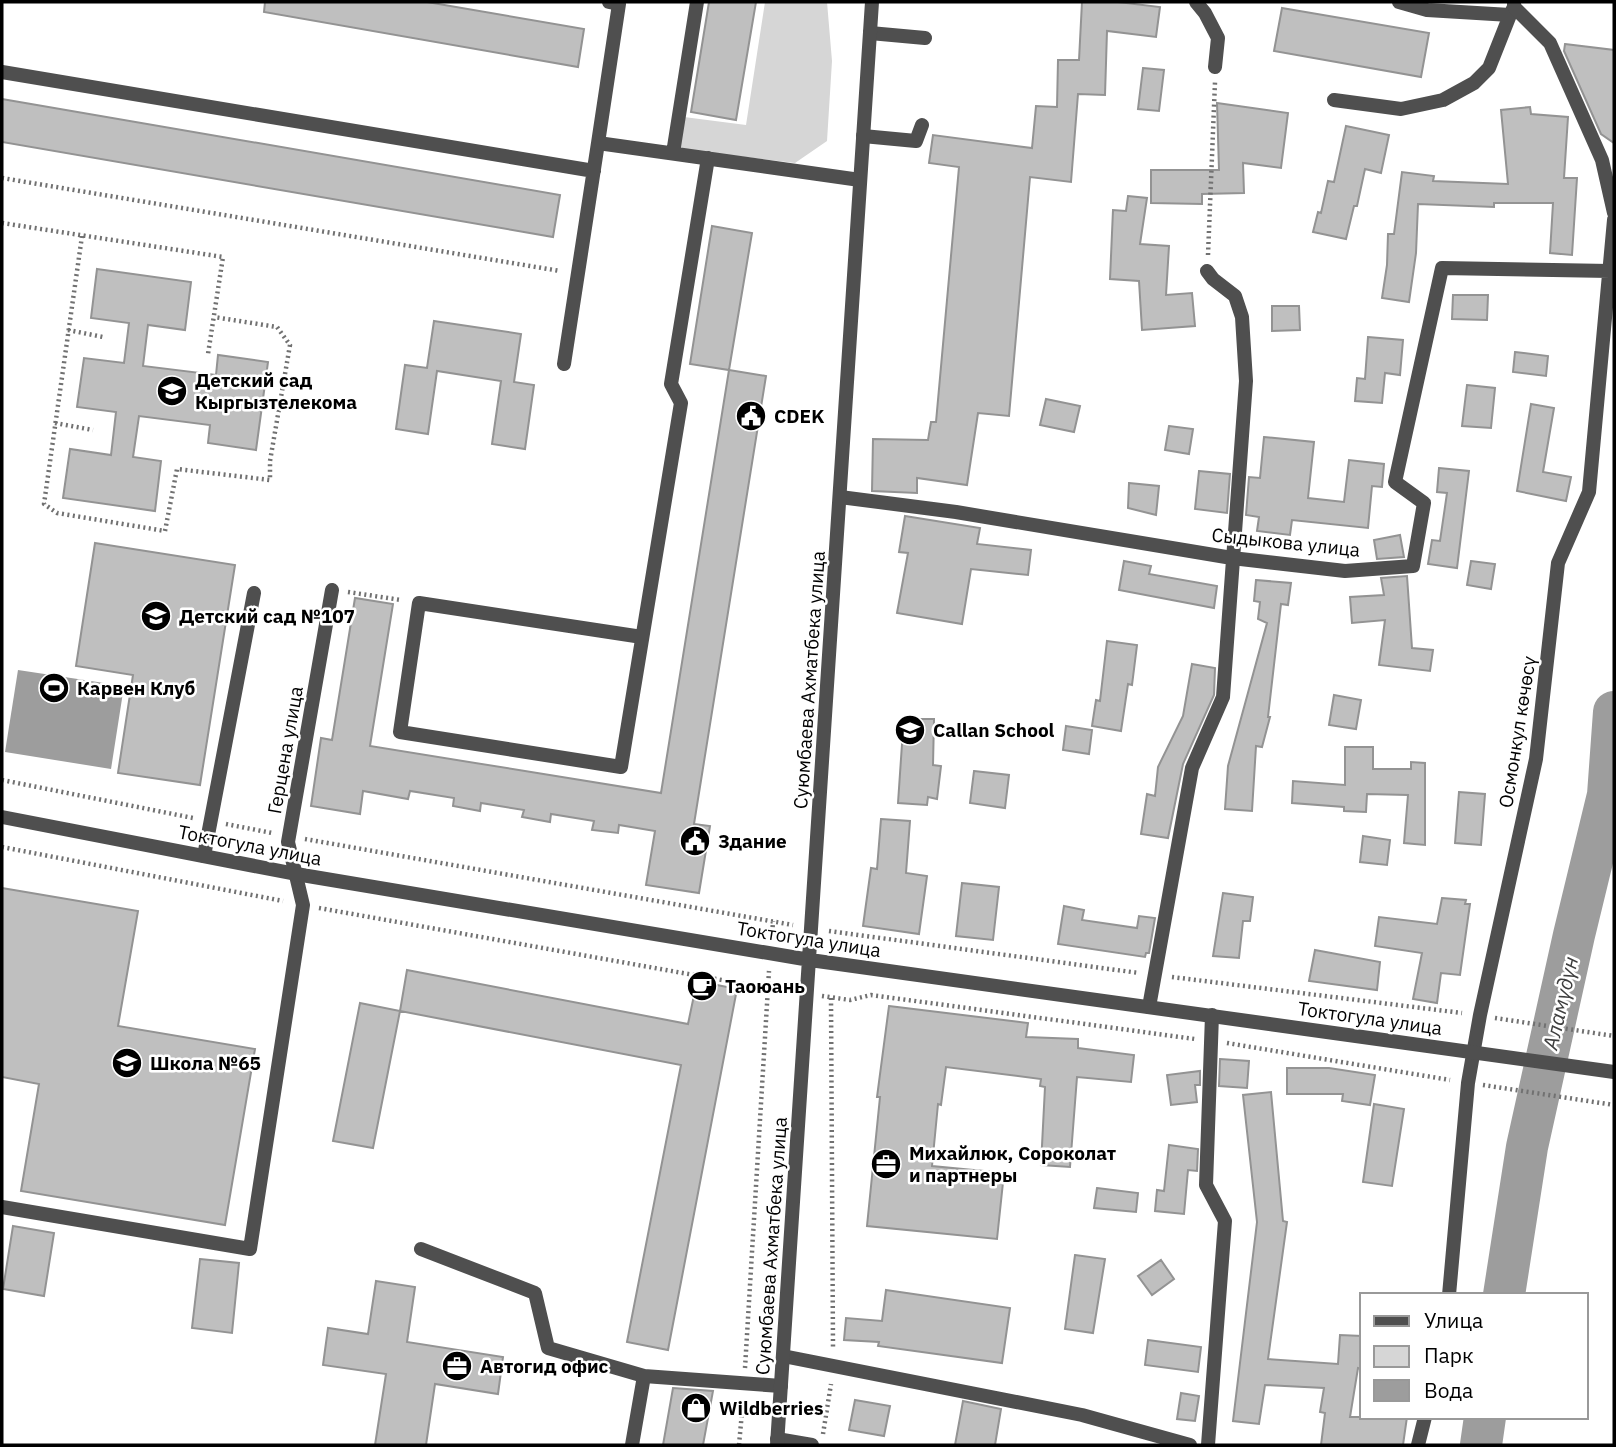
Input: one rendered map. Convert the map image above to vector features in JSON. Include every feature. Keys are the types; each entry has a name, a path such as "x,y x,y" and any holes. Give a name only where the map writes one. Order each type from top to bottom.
{"street":[{"path":"564,364 620,4 609,2"},
{"path":"673,153 696,2"},
{"name":"Суюмбаева Ахматбека улица","path":"777,1442 872,2"},
{"path":"1196,2 1218,38 1215,67"},
{"path":"1399,2 1427,10 1513,8 1550,43 1602,160 1614,213"},
{"path":"1334,100 1401,109 1443,100 1474,83 1489,68 1513,8"},
{"path":"870,33 925,37"},
{"path":"2,72 594,171"},
{"path":"863,136 916,141 922,125"},
{"path":"598,143 860,180"},
{"path":"642,637 419,603 401,732 621,767 681,404 671,384 708,158"},
{"name":"Осмонкул көчөсү","path":"1450,1293 1469,1083 1536,759 1558,563 1589,492 1614,220"},
{"name":"Сыдыкова улица","path":"840,497 956,512 1232,558 1345,571 1413,566 1424,503 1395,482 1442,268 1609,271"},
{"path":"1149,1007 1192,768 1223,698 1246,381 1242,317 1235,296 1207,271"},
{"name":"Герцена улица","path":"2,1207 250,1249 303,905 288,842 332,590"},
{"path":"204,856 254,593"},
{"name":"Токтогула улица","path":"2,817 296,874 770,954 1614,1072"},
{"path":"1208,1445 1225,1221 1206,1185 1212,1015"},
{"path":"421,1249 535,1293 548,1348 645,1376 781,1386"},
{"path":"783,1356 1082,1415 1190,1445"},
{"path":"632,1445 645,1376"},
{"path":"1418,1445 1424,1419"},
{"path":"777,1442 812,1445"}],"path":[{"path":"1207,271 1215,67"},
{"path":"2,178 578,273"},
{"path":"2,223 223,257 208,354"},
{"path":"82,236 44,503 57,513 165,531 177,469 270,480 270,461 289,345 277,327 214,317"},
{"path":"68,330 103,337"},
{"path":"55,423 93,430"},
{"path":"332,590 419,603"},
{"path":"2,780 289,836 812,928 1614,1036"},
{"path":"2,847 767,989 850,1000 871,995 1211,1041 1614,1105"},
{"path":"739,1445 773,921"},
{"path":"822,1445 833,1367 831,998"}],"green space":[{"path":"765,2 827,2 832,61 827,141 795,163 678,149 684,117 746,125"}],"water":[{"path":"18,670 124,686 111,769 5,752"}],"building":[{"path":"265,2 427,2 584,29 578,67 264,12"},
{"path":"709,2 756,2 736,120 691,112"},
{"path":"1082,2 1118,2 1160,7 1156,37 1107,31 1105,95 1078,94 1071,182 1030,177 1009,416 978,413 967,485 917,478 917,493 872,491 873,439 928,440 931,422 936,422 959,167 929,163 933,135 1032,148 1036,106 1057,107 1058,60 1079,60"},
{"path":"1282,8 1429,33 1421,77 1274,51"},
{"path":"1565,44 1614,50 1614,143 1601,134 1564,51"},
{"path":"1143,68 1164,70 1159,111 1138,109"},
{"path":"2,99 560,195 553,237 2,142"},
{"path":"1217,103 1288,113 1281,168 1243,163 1244,193 1202,194 1202,204 1151,203 1151,170 1219,170"},
{"path":"1530,107 1531,114 1568,117 1564,178 1577,178 1572,255 1550,253 1553,203 1494,203 1494,207 1418,204 1416,253 1409,302 1382,298 1388,234 1394,234 1402,172 1434,176 1433,181 1508,184 1501,110"},
{"path":"1346,126 1389,135 1381,173 1365,169 1346,239 1313,232 1318,212 1321,213 1328,181 1334,182"},
{"path":"1128,196 1147,198 1140,244 1169,246 1166,295 1192,293 1195,326 1142,330 1139,281 1110,279 1113,210 1126,211"},
{"path":"712,226 752,233 729,370 690,364"},
{"name":"Детский сад Кыргызтелекома","path":"97,269 191,282 185,330 148,325 143,366 216,375 218,355 268,362 256,450 208,443 210,425 139,416 133,457 161,461 155,511 63,498 70,449 111,455 116,412 77,407 84,358 124,363 129,323 91,318"},
{"path":"1453,295 1488,295 1487,320 1452,319"},
{"path":"1272,306 1299,306 1300,330 1272,331"},
{"path":"434,321 521,334 514,382 534,385 525,449 492,444 501,381 437,371 428,434 396,429 405,365 427,368"},
{"path":"1368,337 1403,340 1400,375 1385,373 1382,403 1355,401 1357,378 1365,379"},
{"path":"1515,352 1548,356 1546,376 1513,372"},
{"path":"729,370 766,376 694,824 710,826 699,893 646,885 655,831 619,825 618,833 592,830 594,821 551,814 550,822 522,817 524,810 481,803 480,811 453,806 454,798 410,791 408,799 363,791 360,814 311,806 321,738 332,740 355,598 393,604 370,746 661,793"},
{"path":"1467,385 1495,388 1491,428 1462,426"},
{"path":"1046,399 1080,406 1074,432 1040,425"},
{"path":"1531,404 1554,408 1543,472 1571,477 1566,501 1517,491"},
{"path":"1169,426 1193,429 1189,454 1165,450"},
{"path":"1264,437 1314,442 1308,498 1344,502 1349,460 1384,464 1382,487 1372,486 1368,528 1292,520 1290,535 1257,531 1259,517 1246,515 1249,477 1260,478"},
{"path":"1439,468 1469,471 1457,568 1428,564 1432,540 1440,541 1447,493 1437,492"},
{"path":"1199,471 1230,474 1227,513 1195,509"},
{"path":"1129,483 1159,486 1156,515 1128,508"},
{"path":"905,516 980,528 977,544 1031,550 1028,575 971,569 962,624 897,613 908,553 899,552"},
{"path":"1400,535 1404,557 1377,559 1374,540"},
{"name":"Детский сад №107","path":"95,543 235,565 200,785 118,773 133,675 76,666"},
{"path":"1124,561 1151,566 1149,574 1217,586 1214,608 1119,590"},
{"path":"1471,561 1495,564 1491,589 1467,585"},
{"path":"1407,576 1412,648 1433,650 1430,671 1379,665 1385,620 1352,623 1350,597 1384,595 1381,578"},
{"path":"1256,580 1291,583 1288,605 1281,604 1270,717 1262,747 1256,746 1252,811 1225,809 1228,766 1267,623 1258,619 1260,602 1254,601"},
{"path":"1107,641 1137,645 1132,685 1128,684 1121,731 1092,726 1096,700 1100,701"},
{"path":"1192,664 1215,668 1214,695 1183,764 1168,838 1141,834 1147,794 1155,796 1158,767 1183,716"},
{"path":"1334,695 1361,700 1356,729 1329,725"},
{"path":"901,719 934,719 933,765 941,766 937,799 928,797 927,805 898,803"},
{"path":"1066,726 1092,730 1089,754 1063,750"},
{"path":"1345,747 1373,747 1373,769 1411,769 1411,762 1425,763 1425,845 1404,843 1408,795 1367,794 1366,812 1344,811 1344,807 1292,803 1293,781 1345,785"},
{"path":"974,771 1009,775 1005,808 970,803"},
{"path":"1459,792 1485,794 1481,845 1455,843"},
{"path":"881,819 910,821 906,873 927,876 919,934 863,926 871,868 877,869"},
{"path":"1363,836 1390,840 1387,865 1360,862"},
{"path":"962,883 999,887 993,940 956,936"},
{"name":"Школа №65","path":"2,888 138,911 118,1026 255,1049 225,1225 21,1191 39,1084 2,1077"},
{"path":"1223,893 1253,897 1250,921 1243,921 1239,958 1213,956"},
{"path":"1442,898 1466,900 1465,904 1470,904 1460,975 1441,973 1437,1003 1413,999 1422,953 1375,946 1379,917 1437,924"},
{"path":"1064,906 1084,910 1082,920 1137,928 1139,916 1155,918 1149,953 1146,953 1145,957 1058,944"},
{"path":"1315,950 1380,962 1377,990 1309,981"},
{"path":"407,970 688,1024 697,981 737,989 668,1350 627,1342 681,1065 400,1011"},
{"path":"360,1003 400,1011 373,1148 333,1141"},
{"path":"889,1006 1028,1023 1026,1037 1078,1039 1078,1048 1134,1055 1131,1082 1077,1077 1070,1167 1041,1165 1045,1087 1040,1086 1041,1079 946,1067 941,1105 938,1104 932,1166 1004,1173 997,1239 867,1226 880,1097 877,1097"},
{"path":"1220,1059 1249,1061 1247,1088 1219,1086"},
{"path":"1287,1068 1329,1068 1375,1075 1370,1105 1342,1101 1343,1094 1287,1094"},
{"path":"1200,1071 1200,1085 1195,1085 1197,1102 1171,1105 1167,1075"},
{"path":"1271,1092 1283,1221 1287,1222 1268,1359 1338,1364 1340,1335 1360,1336 1360,1368 1350,1417 1407,1419 1403,1445 1321,1445 1325,1413 1320,1412 1324,1388 1265,1385 1259,1424 1233,1421 1257,1222 1243,1095"},
{"path":"1374,1104 1404,1109 1392,1186 1363,1182"},
{"path":"1169,1145 1198,1149 1197,1171 1188,1170 1184,1214 1155,1211 1157,1190 1164,1191"},
{"path":"1097,1188 1138,1193 1136,1212 1094,1208"},
{"path":"13,1226 54,1233 44,1296 3,1289"},
{"path":"1075,1255 1105,1259 1093,1333 1065,1329"},
{"path":"200,1259 239,1263 232,1333 192,1328"},
{"path":"1161,1260 1174,1279 1152,1295 1138,1276"},
{"path":"376,1281 415,1287 407,1342 503,1357 498,1394 435,1384 426,1445 375,1445 386,1374 323,1365 328,1328 368,1334"},
{"path":"886,1290 1010,1308 1002,1363 878,1346 879,1342 844,1340 846,1318 882,1321"},
{"path":"1148,1340 1201,1347 1198,1372 1145,1365"},
{"path":"673,1388 713,1391 703,1445 663,1445"},
{"path":"1181,1393 1199,1396 1195,1421 1177,1419"},
{"path":"855,1400 890,1406 884,1436 849,1430"},
{"path":"963,1401 1001,1409 995,1445 955,1445"}],"waterway":[{"name":"Аламүдүн","path":"1504,1293 1527,1147 1608,795 1614,712"},
{"name":"Аламүдүн","path":"1481,1445 1485,1419"}],"place":[{"name":"Детский сад Кыргызтелекома","path":"172,391"},
{"name":"CDEK","path":"751,416"},
{"name":"Детский сад №107","path":"156,616"},
{"name":"Карвен Клуб","path":"54,688"},
{"name":"Callan School","path":"910,730"},
{"name":"Здание","path":"695,841"},
{"name":"Таоюань","path":"702,986"},
{"name":"Школа №65","path":"127,1063"},
{"name":"Михайлюк, Сороколат и партнеры","path":"886,1164"},
{"name":"Автогид офис","path":"457,1366"},
{"name":"Wildberries","path":"696,1408"}]}
